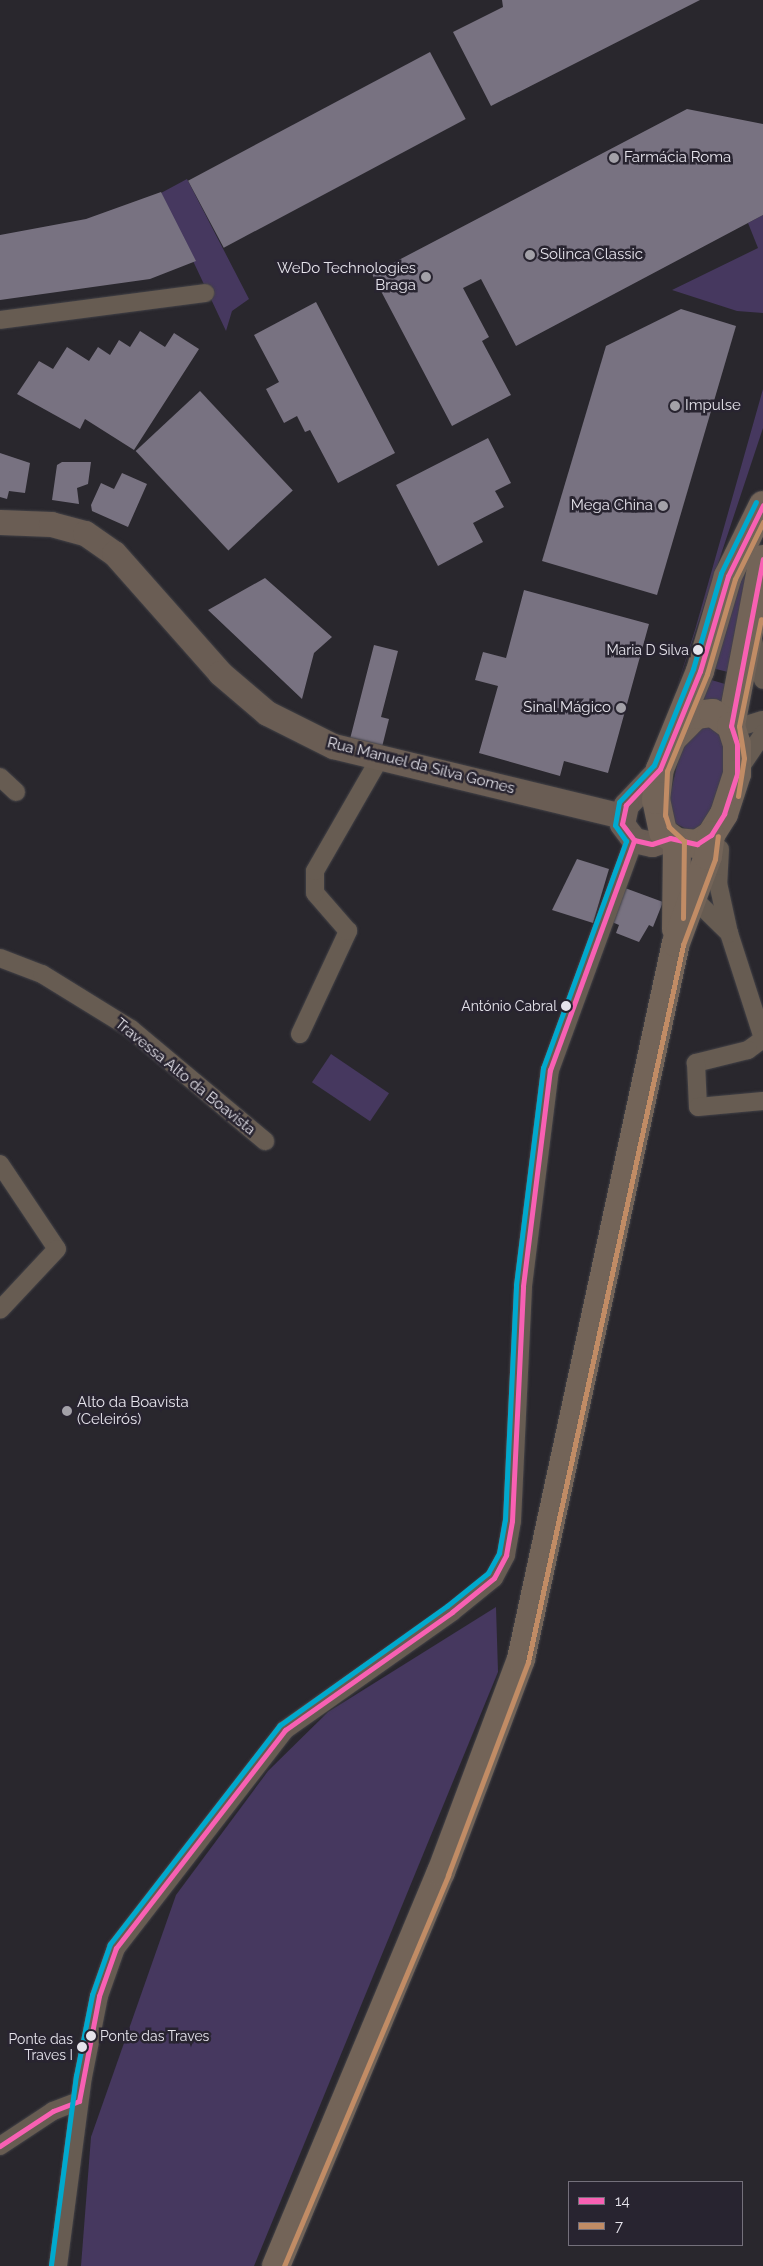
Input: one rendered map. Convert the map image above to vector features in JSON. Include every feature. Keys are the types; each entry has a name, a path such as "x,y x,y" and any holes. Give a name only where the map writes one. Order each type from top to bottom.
{"main road":[{"path":"676,943 657,816 660,769 700,671 728,576 763,505"},
{"path":"276,2266 491,1744 532,1617 676,943 693,902 716,828 736,774 732,727 751,633 763,560"},
{"path":"674,737 696,715 705,713 732,727"},
{"path":"661,846 697,844 716,828"}],"street":[{"path":"0,320 205,293"},
{"name":"Rua Manuel da Silva Gomes","path":"0,522 51,524 85,533 114,553 220,673 267,713 333,746 622,816"},
{"path":"751,633 763,680"},
{"path":"732,727 763,720"},
{"path":"736,774 763,734"},
{"path":"300,1034 348,931 315,893 315,871 380,758"},
{"path":"660,769 633,796 622,816 625,832 661,846 693,902 729,933"},
{"path":"0,777 16,792"},
{"path":"716,828 718,883 729,933 763,1038 748,1050 696,1063 698,1107 763,1101"},
{"path":"58,2266 79,2101 99,1996 116,1948 285,1730 452,1612 494,1578 506,1555 512,1521 523,1286 550,1070 661,846"},
{"name":"Travessa Alto da Boavista","path":"0,958 42,974 131,1030 264,1141"},
{"path":"0,1164 57,1249 0,1310"},
{"path":"0,2146 53,2111 79,2101"}],"shaded area":[{"path":"187,179 249,299 232,311 226,331 161,193"},
{"path":"763,215 763,313 737,311 672,290 758,248 748,223"},
{"path":"763,389 763,428 676,690 695,630"},
{"path":"752,545 728,672 712,668"},
{"path":"708,679 725,684 721,703 701,699"},
{"path":"702,725 716,726 725,740 726,768 716,803 700,827 690,831 673,822 669,800 681,748"},
{"path":"331,1054 389,1093 370,1121 312,1082"},
{"path":"496,1607 498,1672 254,2266 81,2266 91,2137 176,1895 268,1771 328,1712"}],"building":[{"path":"502,0 700,0 491,106 453,32 503,7"},
{"path":"430,52 466,119 224,248 188,181"},
{"path":"687,109 763,124 763,215 516,346 481,279 463,288 489,337 482,341 511,395 452,426 372,274"},
{"path":"161,192 196,261 150,279 0,300 0,235 86,219"},
{"path":"316,302 395,453 338,483 310,430 305,432 297,416 284,423 266,389 279,382 254,335"},
{"path":"681,309 736,326 657,595 542,561 606,346"},
{"path":"140,331 165,347 174,333 199,349 134,450 85,419 80,429 17,394 39,361 53,369 67,347 89,361 98,347 110,355 119,340 130,347"},
{"path":"200,391 293,490 228,550 136,451"},
{"path":"488,438 511,483 495,491 504,507 473,523 483,542 438,566 396,485"},
{"path":"0,453 30,463 25,493 9,491 7,499 0,497"},
{"path":"62,462 91,462 88,484 77,488 79,504 52,500 57,465"},
{"path":"122,473 147,484 128,527 92,511 91,505 101,483 114,489"},
{"path":"265,578 332,637 314,653 302,699 208,610"},
{"path":"524,590 649,624 608,773 564,761 560,776 479,753 498,686 475,680 483,652 506,658"},
{"path":"374,645 398,651 381,717 389,719 382,747 350,739"},
{"path":"577,859 609,869 593,923 552,910"},
{"path":"625,888 663,902 653,927 649,925 639,942 616,933 619,925 612,922"}],"transit line":[{"path":"51,2265 76,2076 92,1995 110,1944 280,1725 447,1606 488,1573 499,1553 505,1520 516,1285 543,1068 626,841 615,825 619,802 654,765 693,669 721,573 756,502"},
{"name":"14","path":"763,505 728,576 700,671 660,769 626,805 622,824 634,840 652,844 670,838 697,844 711,835 724,814 737,774 737,744 731,726 763,559"},
{"name":"7","path":"683,918 684,841 669,827 665,815 667,771 707,674 735,579 763,522"},
{"name":"7","path":"738,796 744,758 739,726 761,619"},
{"name":"7","path":"284,2266 448,1875 528,1662 683,945 715,859 718,836"},
{"name":"14","path":"0,2146 53,2111 79,2101 99,1996 116,1948 285,1730 452,1612 494,1578 506,1555 512,1521 523,1286 550,1070 634,840"}],"place":[{"name":"Farmácia Roma","path":"614,158"},
{"name":"Solinca Classic","path":"530,255"},
{"name":"WeDo Technologies Braga","path":"426,277"},
{"name":"Impulse","path":"675,406"},
{"name":"Mega China","path":"663,506"},
{"name":"Maria D Silva","path":"698,650"},
{"name":"Sinal Mágico","path":"621,708"},
{"name":"António Cabral","path":"566,1006"},
{"name":"Alto da Boavista (Celeirós)","path":"67,1411"},
{"name":"Ponte das Traves","path":"91,2036"},
{"name":"Ponte das Traves I","path":"82,2047"}]}
